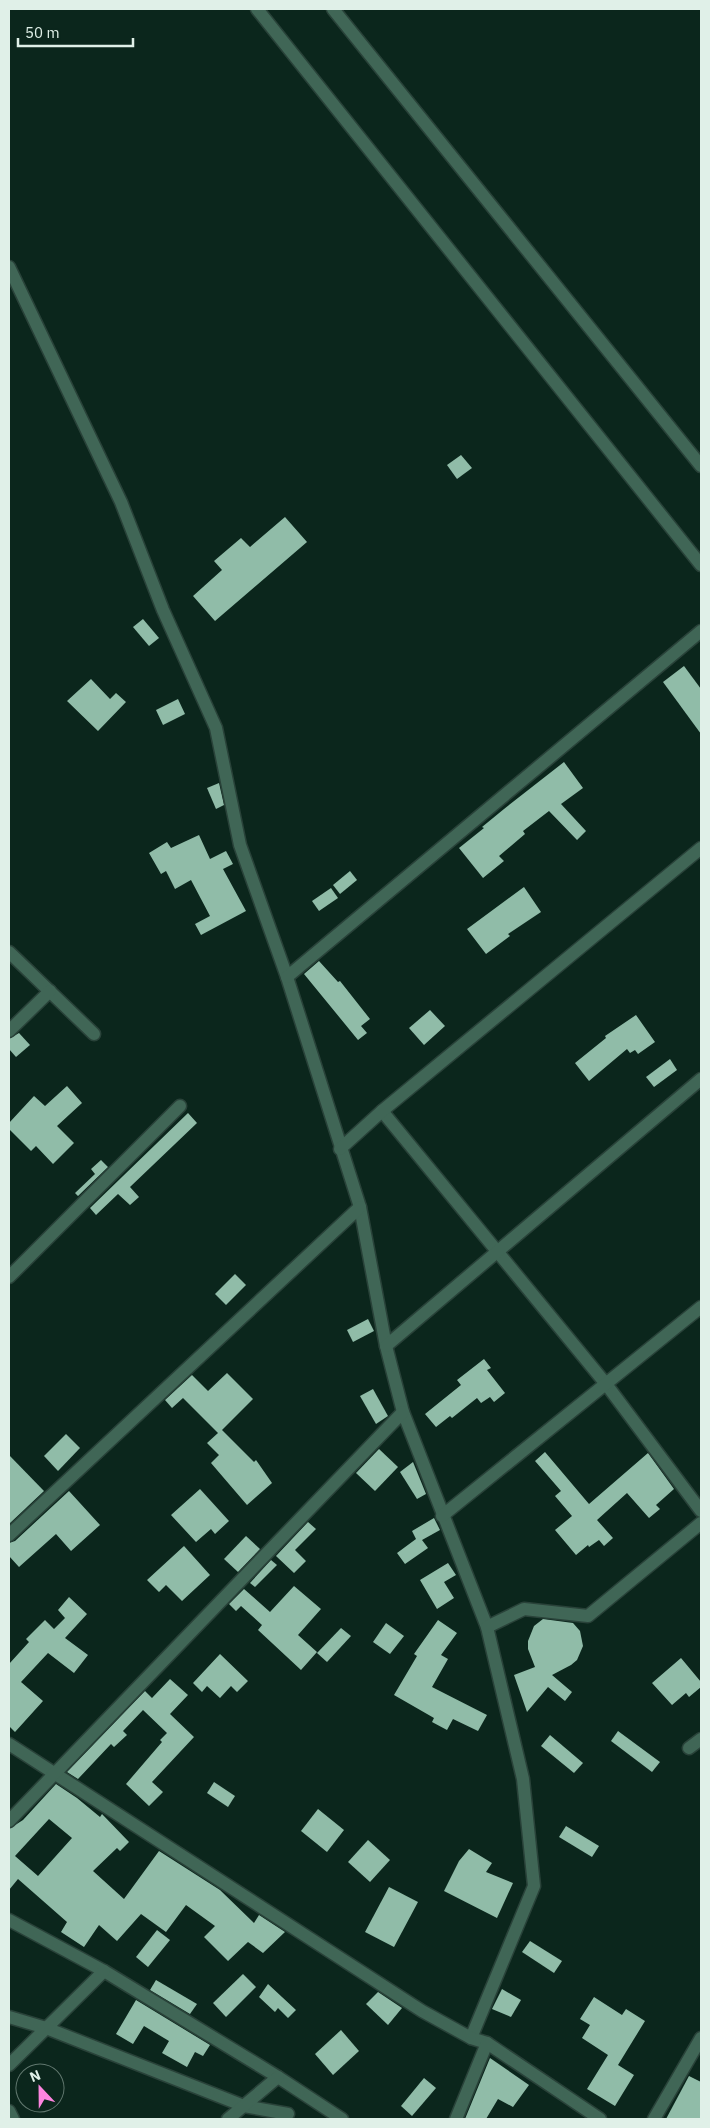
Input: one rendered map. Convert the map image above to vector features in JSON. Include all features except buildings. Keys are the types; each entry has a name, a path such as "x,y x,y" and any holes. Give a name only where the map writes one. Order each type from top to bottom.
{"street":[{"path":"257,9 701,565"},
{"path":"333,9 701,466"},
{"path":"9,267 121,502 164,610 216,728 240,845 287,977 340,1149 360,1207 386,1346 402,1412 487,1627 523,1779 534,1886 471,2038"},
{"path":"287,977 701,631"},
{"path":"340,1149 382,1111 701,848"},
{"path":"9,952 94,1034"},
{"path":"9,1031 50,991"},
{"path":"386,1346 701,1079"},
{"path":"9,1277 180,1106"},
{"path":"382,1111 606,1384 701,1511"},
{"path":"9,1534 360,1207"},
{"path":"442,1516 701,1307"},
{"path":"9,1821 53,1773 402,1412"},
{"path":"487,1627 524,1609 588,1616 701,1523"},
{"path":"689,1748 701,1739"},
{"path":"9,1744 422,2011 471,2038 487,2043 600,2119"},
{"path":"9,1920 104,1970 278,2077 342,2119"},
{"path":"9,2065 104,1970"},
{"path":"9,2017 46,2028 244,2106 288,2114"},
{"path":"654,2119 701,2038"},
{"path":"456,2119 487,2043"},
{"path":"228,2119 278,2077"},
{"path":"9,2111 12,2119"}]}
